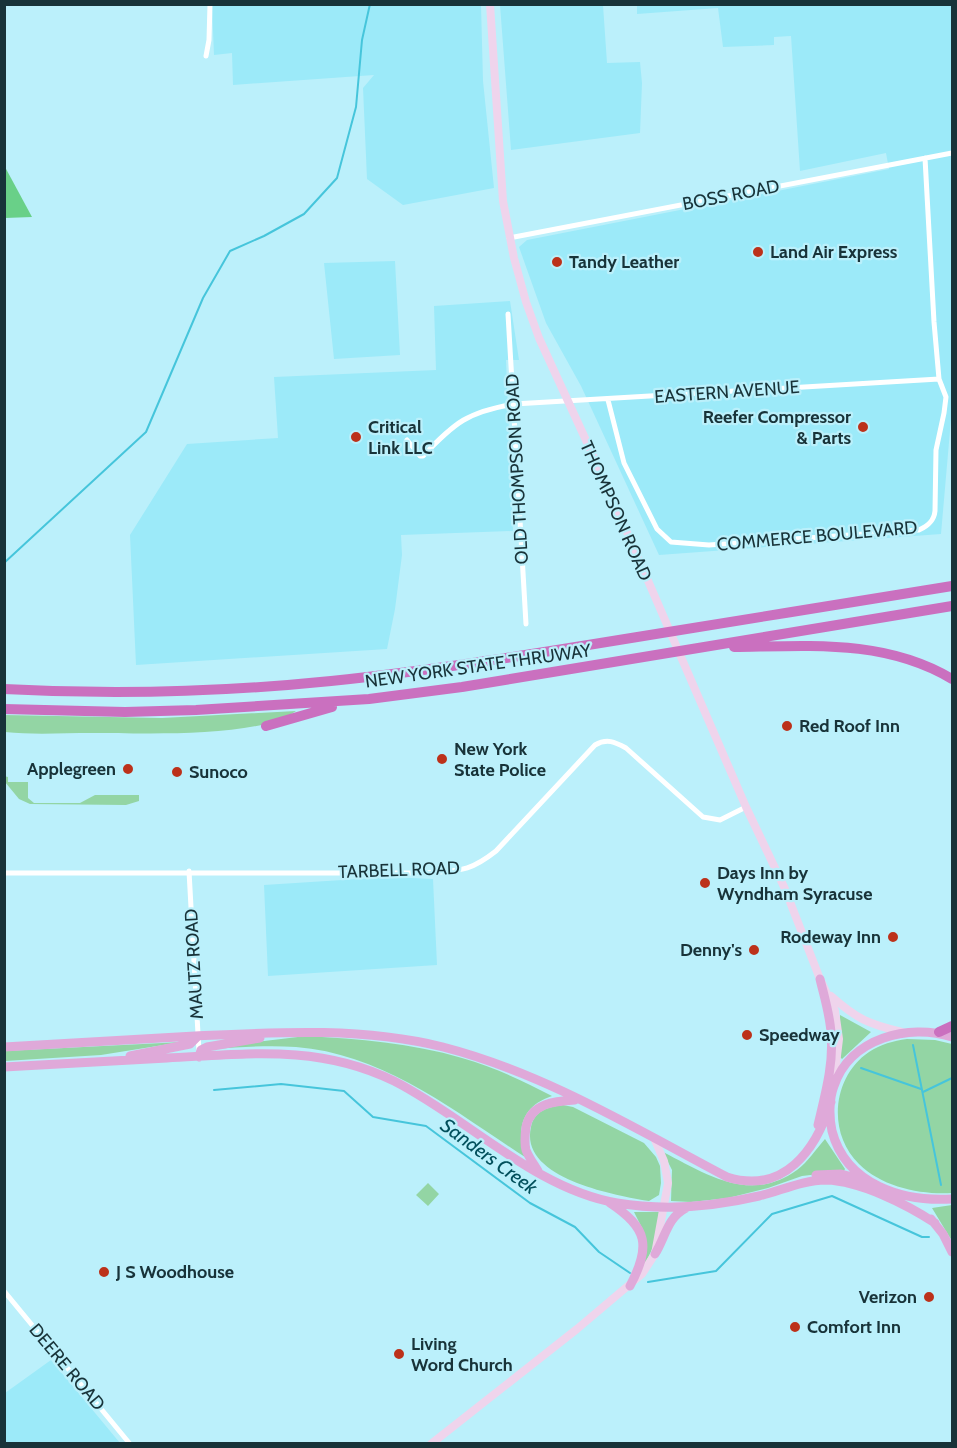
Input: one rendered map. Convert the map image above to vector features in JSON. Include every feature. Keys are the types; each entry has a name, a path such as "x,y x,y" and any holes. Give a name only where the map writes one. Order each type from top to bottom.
{"highway":[{"name":"NEW YORK STATE THRUWAY","path":"4,689 131,692 271,687 342,680 542,652 952,586"},
{"name":"NEW YORK STATE THRUWAY","path":"4,709 125,712 369,699 462,687 952,606"},
{"path":"698,648 851,646 908,658 934,668 952,679"},
{"path":"266,726 369,699"},
{"path":"939,1032 952,1026"}],"main road":[{"path":"814,1142 829,1078 832,1048 830,1024 820,978"},
{"path":"199,1057 201,1050 207,1047 298,1032"},
{"path":"4,1047 298,1032 377,1036 442,1047 525,1074 578,1099 727,1177 745,1180 758,1180 783,1173 798,1161 814,1142 831,1102"},
{"path":"869,1182 850,1165 835,1139 830,1123 834,1085 845,1067 871,1043 902,1032 939,1032 952,1037"},
{"path":"99,1062 190,1044 198,1036"},
{"path":"4,1067 269,1054 304,1055 359,1066 394,1082 538,1172 566,1186 605,1200 640,1205 687,1207 717,1205 812,1182 840,1181 913,1209 935,1223"},
{"path":"538,1172 526,1149 524,1137 528,1122 536,1110 543,1105 554,1101 578,1099"},
{"path":"745,1200 801,1178 824,1174 846,1175 869,1182 922,1209 935,1223 952,1252"},
{"path":"895,1194 920,1198 952,1199"},
{"path":"605,1200 635,1222 639,1229 644,1254 630,1286"},
{"path":"655,1254 671,1219 687,1207"}],"street":[{"path":"206,56 210,4"},
{"name":"THOMPSON ROAD","path":"490,4 501,180 509,238 526,302 567,402 607,486 685,669 785,889 835,1011 839,1039 834,1085"},
{"name":"BOSS ROAD","path":"509,238 952,153"},
{"name":"COMMERCE BOULEVARD","path":"608,400 624,463 657,530 676,543 709,545 919,530 928,525 936,511 936,450 946,397 939,379 925,158"},
{"name":"OLD THOMPSON ROAD","path":"508,314 526,624"},
{"name":"EASTERN AVENUE","path":"407,440 417,454 423,456 447,431 473,414 514,404 939,379"},
{"name":"TARBELL ROAD","path":"4,873 189,871 425,873 465,870 479,864 496,851 595,745 604,741 610,741 626,748 703,817 720,820 746,807"},
{"name":"MAUTZ ROAD","path":"189,871 199,1057"},
{"name":"THOMPSON ROAD","path":"828,994 865,1022 902,1032"},
{"path":"431,1443 630,1286 642,1274 655,1254 668,1183 664,1161 654,1138"},
{"name":"DEERE ROAD","path":"4,1291 130,1443"}],"shaded area":[{"path":"212,5 481,5 483,81 494,188 403,205 367,179 363,88 374,75 233,85 232,53 214,55"},
{"path":"500,5 603,5 607,63 640,62 642,83 640,133 511,150"},
{"path":"637,5 952,5 952,408 941,534 659,555 581,386 546,323 519,247 527,240 889,169 886,153 800,171 791,36 774,37 774,45 723,47 718,8 637,14"},
{"path":"395,261 400,355 334,359 324,263"},
{"path":"510,301 519,360 506,360 513,531 401,535 402,555 387,649 136,665 130,535 187,444 278,438 274,377 436,370 434,306"},
{"path":"389,877 433,879 437,965 268,976 264,885"},
{"path":"51,1360 120,1443 5,1443 5,1393"}],"green space":[{"path":"5,167 32,217 5,218"},
{"path":"296,711 279,720 255,726 228,730 168,733 37,734 5,732 4,715 162,718"},
{"path":"4,776 8,777 8,782 28,782 28,798 34,803 80,803 95,795 139,795 139,801 126,805 30,804 19,799 5,782"},
{"path":"840,1015 871,1032 842,1059 840,1057"},
{"path":"306,1036 385,1042 443,1053 497,1070 552,1096 534,1106 524,1119 521,1137 525,1157 417,1087 359,1061 328,1052 296,1047 214,1049 214,1047"},
{"path":"907,1039 935,1040 952,1044 952,1193 915,1191 879,1179 859,1164 842,1137 838,1122 838,1106 847,1076 869,1052 887,1043"},
{"path":"182,1042 101,1055 5,1061 5,1051"},
{"path":"563,1105 573,1107 644,1143 656,1157 660,1166 659,1195 649,1201 593,1188 572,1181 539,1159 531,1145 531,1127 535,1117 542,1111"},
{"path":"825,1139 845,1169 844,1171 802,1176 768,1188 728,1198 691,1202 671,1201 672,1170 663,1152 695,1169 728,1182 762,1185 780,1180 797,1170"},
{"path":"428,1183 439,1194 428,1206 416,1195"},
{"path":"952,1205 952,1241 932,1208"},
{"path":"634,1212 659,1212 655,1243 643,1268 642,1228"}],"waterway":[{"path":"4,563 146,432 203,298 230,251 304,214 337,178 356,107 362,40 370,4"},
{"path":"913,1045 941,1185"},
{"path":"861,1068 921,1089"},
{"path":"923,1092 952,1078"},
{"name":"Sanders Creek","path":"214,1090 281,1084 344,1091 373,1117 426,1126 530,1203 575,1227 599,1252 630,1273"},
{"name":"Sanders Creek","path":"648,1282 716,1271 772,1214 832,1196 922,1237 929,1237"}],"place":[{"name":"Land Air Express","path":"758,252"},
{"name":"Tandy Leather","path":"557,262"},
{"name":"Reefer Compressor & Parts","path":"863,427"},
{"name":"Critical Link LLC","path":"356,437"},
{"name":"Red Roof Inn","path":"787,726"},
{"name":"New York State Police","path":"442,759"},
{"name":"Applegreen","path":"128,769"},
{"name":"Sunoco","path":"177,772"},
{"name":"Days Inn by Wyndham Syracuse","path":"705,883"},
{"name":"Rodeway Inn","path":"893,937"},
{"name":"Denny's","path":"754,950"},
{"name":"Speedway","path":"747,1035"},
{"name":"J S Woodhouse","path":"104,1272"},
{"name":"Verizon","path":"929,1297"},
{"name":"Comfort Inn","path":"795,1327"},
{"name":"Living Word Church","path":"399,1354"}]}
